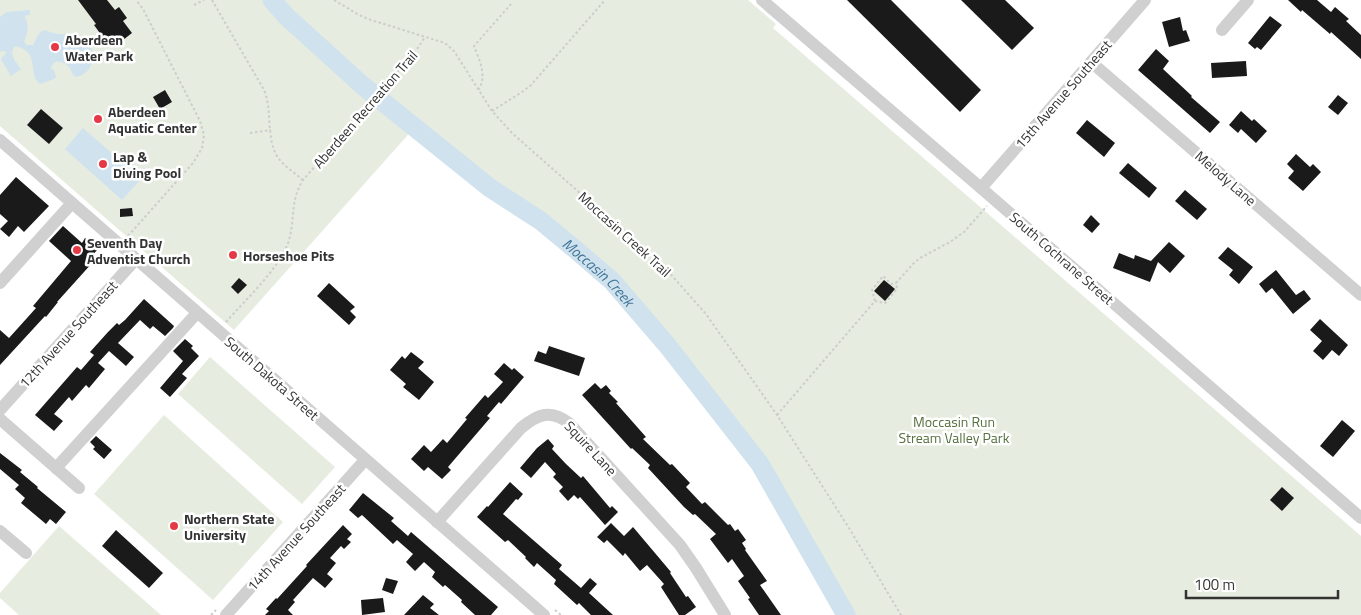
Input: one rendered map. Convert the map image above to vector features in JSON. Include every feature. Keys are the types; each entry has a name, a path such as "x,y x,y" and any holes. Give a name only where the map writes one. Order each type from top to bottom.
{"street":[{"name":"South Cochrane Street","path":"762,0 1361,518"},
{"name":"15th Avenue Southeast","path":"981,188 1145,0"},
{"path":"1222,30 1248,0"},
{"name":"Melody Lane","path":"1091,62 1361,295"},
{"name":"South Dakota Street","path":"3,148 72,203 544,615"},
{"path":"0,283 72,203"},
{"name":"12th Avenue Southeast","path":"0,410 136,259"},
{"path":"56,468 198,313"},
{"name":"Squire Lane","path":"437,522 521,428 538,416 555,414 569,423 680,545 725,615"},
{"path":"0,419 79,488"},
{"name":"14th Avenue Southeast","path":"226,615 365,460"},
{"path":"0,531 26,553"}],"path":[{"path":"127,237 193,163 202,148 204,135 200,121 144,9 136,0"},
{"path":"194,5 204,0"},
{"name":"Aberdeen Recreation Trail","path":"212,0 268,98 272,144 279,159 303,180"},
{"name":"Moccasin Creek Trail","path":"334,0 359,15 444,44 454,51 492,111 512,133 615,224 635,239 666,269 706,314 777,415 850,528 901,615"},
{"path":"492,111 531,85 605,0"},
{"path":"478,90 484,76 474,46 511,4"},
{"name":"Aberdeen Recreation Trail","path":"225,323 275,267 282,256 291,230 295,196 303,180 400,69 425,37"},
{"path":"250,132 271,130"},
{"path":"875,301 872,290 883,276 891,284 896,283 920,258 964,232 994,199"},
{"path":"875,301 885,303 897,289 896,283"},
{"path":"777,415 875,301"}],"green space":[{"name":"Moccasin Run Stream Valley Park","path":"0,0 748,0 776,24 773,28 1361,536 1361,615 846,615 760,464 667,345 612,281 541,221 490,188 415,127 234,330 0,126"},
{"path":"210,357 335,467 302,504 178,394"},
{"path":"164,415 283,522 213,600 94,494"},
{"path":"59,526 161,615 19,615 0,598 0,593"}],"water":[{"name":"Aberdeen Water Park","path":"30,10 30,15 25,17 28,26 24,42 27,45 33,45 43,30 57,34 79,35 90,44 92,51 92,64 88,70 76,77 66,65 61,62 55,62 51,69 54,70 56,77 40,84 34,75 31,58 28,53 15,46 12,52 15,61 21,69 11,76 1,59 6,53 5,51 0,52 0,17 7,12"},
{"name":"Lap & Diving Pool","path":"83,128 141,179 122,200 65,149"}],"building":[{"path":"78,0 107,0 115,10 119,7 127,18 123,21 132,33 114,47 105,35 102,36 94,25 96,24"},
{"path":"847,0 891,0 981,90 960,112"},
{"path":"961,0 1005,0 1034,28 1012,50"},
{"path":"1288,0 1317,0 1331,12 1335,7 1349,19 1346,21 1361,35 1361,59 1331,32 1330,34"},
{"path":"1270,16 1282,25 1261,50 1257,47 1255,49 1248,43"},
{"path":"1180,17 1183,31 1186,30 1190,41 1169,47 1162,22"},
{"path":"1156,49 1169,61 1163,69 1220,122 1210,133 1138,70"},
{"path":"1246,61 1247,76 1212,78 1211,63"},
{"path":"165,90 172,102 160,109 153,97"},
{"path":"1338,95 1348,103 1338,115 1328,107"},
{"path":"41,109 63,128 49,144 27,125"},
{"path":"1241,111 1252,121 1254,119 1267,131 1256,143 1241,129 1238,133 1229,125"},
{"path":"1087,120 1115,143 1104,157 1076,133"},
{"path":"1296,154 1310,167 1313,164 1321,172 1303,191 1288,178 1294,171 1287,164"},
{"path":"1128,163 1157,188 1149,198 1119,173"},
{"path":"16,177 49,206 24,232 18,226 9,237 0,229 8,221 0,214 0,195"},
{"path":"1185,190 1207,209 1197,220 1175,201"},
{"path":"132,208 133,216 120,217 120,209"},
{"path":"1091,215 1100,224 1092,233 1083,225"},
{"path":"63,226 82,243 85,238 98,249 89,259 93,262 46,317 0,365 0,330 9,338 36,308 33,306 71,261 49,241"},
{"path":"1169,242 1185,256 1170,273 1158,262 1150,282 1113,268 1119,253 1134,259 1135,255 1151,261"},
{"path":"1228,247 1253,267 1239,284 1229,275 1233,270 1218,258"},
{"path":"1276,270 1296,295 1304,290 1311,299 1293,314 1272,288 1266,293 1259,284"},
{"path":"239,278 247,285 238,294 231,287"},
{"path":"884,280 895,289 885,301 874,291"},
{"path":"329,283 355,307 350,311 356,317 349,325 317,296"},
{"path":"144,299 174,326 173,328 165,336 153,326 150,329 140,320 118,343 134,357 126,366 109,351 98,363 105,369 89,388 86,385 72,401 69,397 54,414 63,421 54,431 35,415 77,367 81,370 94,355 90,352 108,332 117,323 119,325 125,320"},
{"path":"1320,319 1348,345 1339,356 1332,350 1323,360 1313,351 1322,341 1310,330"},
{"path":"185,339 193,346 191,348 199,356 182,374 187,378 170,397 160,388 183,361 173,351"},
{"path":"549,346 585,358 579,376 534,361 538,351 546,354"},
{"path":"411,352 424,362 418,368 434,382 419,400 403,387 406,384 390,370 402,356 405,359"},
{"path":"504,363 512,370 514,368 524,377 501,404 499,402 487,416 490,418 448,467 451,470 442,479 428,467 424,471 411,459 424,445 431,452 443,439 447,443 485,395 488,398 503,382 494,374"},
{"path":"595,383 601,389 606,385 611,391 609,393 618,402 616,403 646,437 643,439 670,465 672,464 690,483 686,487 702,504 705,502 728,525 730,524 735,531 738,529 746,540 742,543 745,550 767,581 760,585 781,615 759,615 738,581 744,576 732,559 728,563 710,539 716,534 695,514 693,515 684,507 648,468 650,465 631,449 582,395"},
{"path":"1342,420 1355,431 1333,457 1320,446"},
{"path":"96,436 112,450 104,459 93,449 95,447 90,442"},
{"path":"548,439 554,446 552,449 566,464 581,478 583,476 610,508 612,506 618,512 605,525 580,497 578,499 574,495 568,501 559,491 563,487 553,477 556,474 545,462 531,478 520,468 537,448"},
{"path":"0,453 22,470 20,472 66,512 56,524 50,519 46,524 21,503 25,498 15,489 19,485 0,469"},
{"path":"510,482 523,494 503,514 562,565 559,569 581,588 590,578 597,584 589,593 613,615 591,615 579,603 577,605 554,584 556,580 537,563 534,567 508,540 505,542 477,517"},
{"path":"1282,487 1294,498 1282,511 1270,500"},
{"path":"363,493 394,518 391,521 408,536 411,532 498,607 491,615 475,615 461,602 462,600 445,585 443,587 432,577 435,572 424,562 415,571 406,562 413,554 397,540 393,544 362,515 358,518 349,510"},
{"path":"611,523 624,536 633,527 671,572 686,597 688,596 696,607 685,615 679,615 661,587 664,584 647,565 640,571 625,553 623,556 607,540 604,543 597,537"},
{"path":"343,525 352,534 347,539 351,542 344,549 341,546 330,558 336,563 327,574 333,579 325,588 313,578 293,600 295,602 288,610 293,615 265,615 269,611 266,609"},
{"path":"116,530 163,573 149,588 102,546"},
{"path":"386,578 398,581 393,594 382,590"},
{"path":"423,595 434,604 430,608 439,615 404,615"},
{"path":"383,598 385,612 362,615 361,600"}],"waterway":[{"name":"Moccasin Creek","path":"272,0 287,17 362,85 490,188 541,221 612,281 667,345 760,464 846,615"}],"place":[{"name":"Aberdeen Water Park","path":"55,47"},
{"name":"Aberdeen Aquatic Center","path":"98,119"},
{"name":"Lap & Diving Pool","path":"103,164"},
{"name":"Seventh Day Adventist Church","path":"77,250"},
{"name":"Horseshoe Pits","path":"233,255"},
{"name":"Northern State University","path":"174,526"}]}
